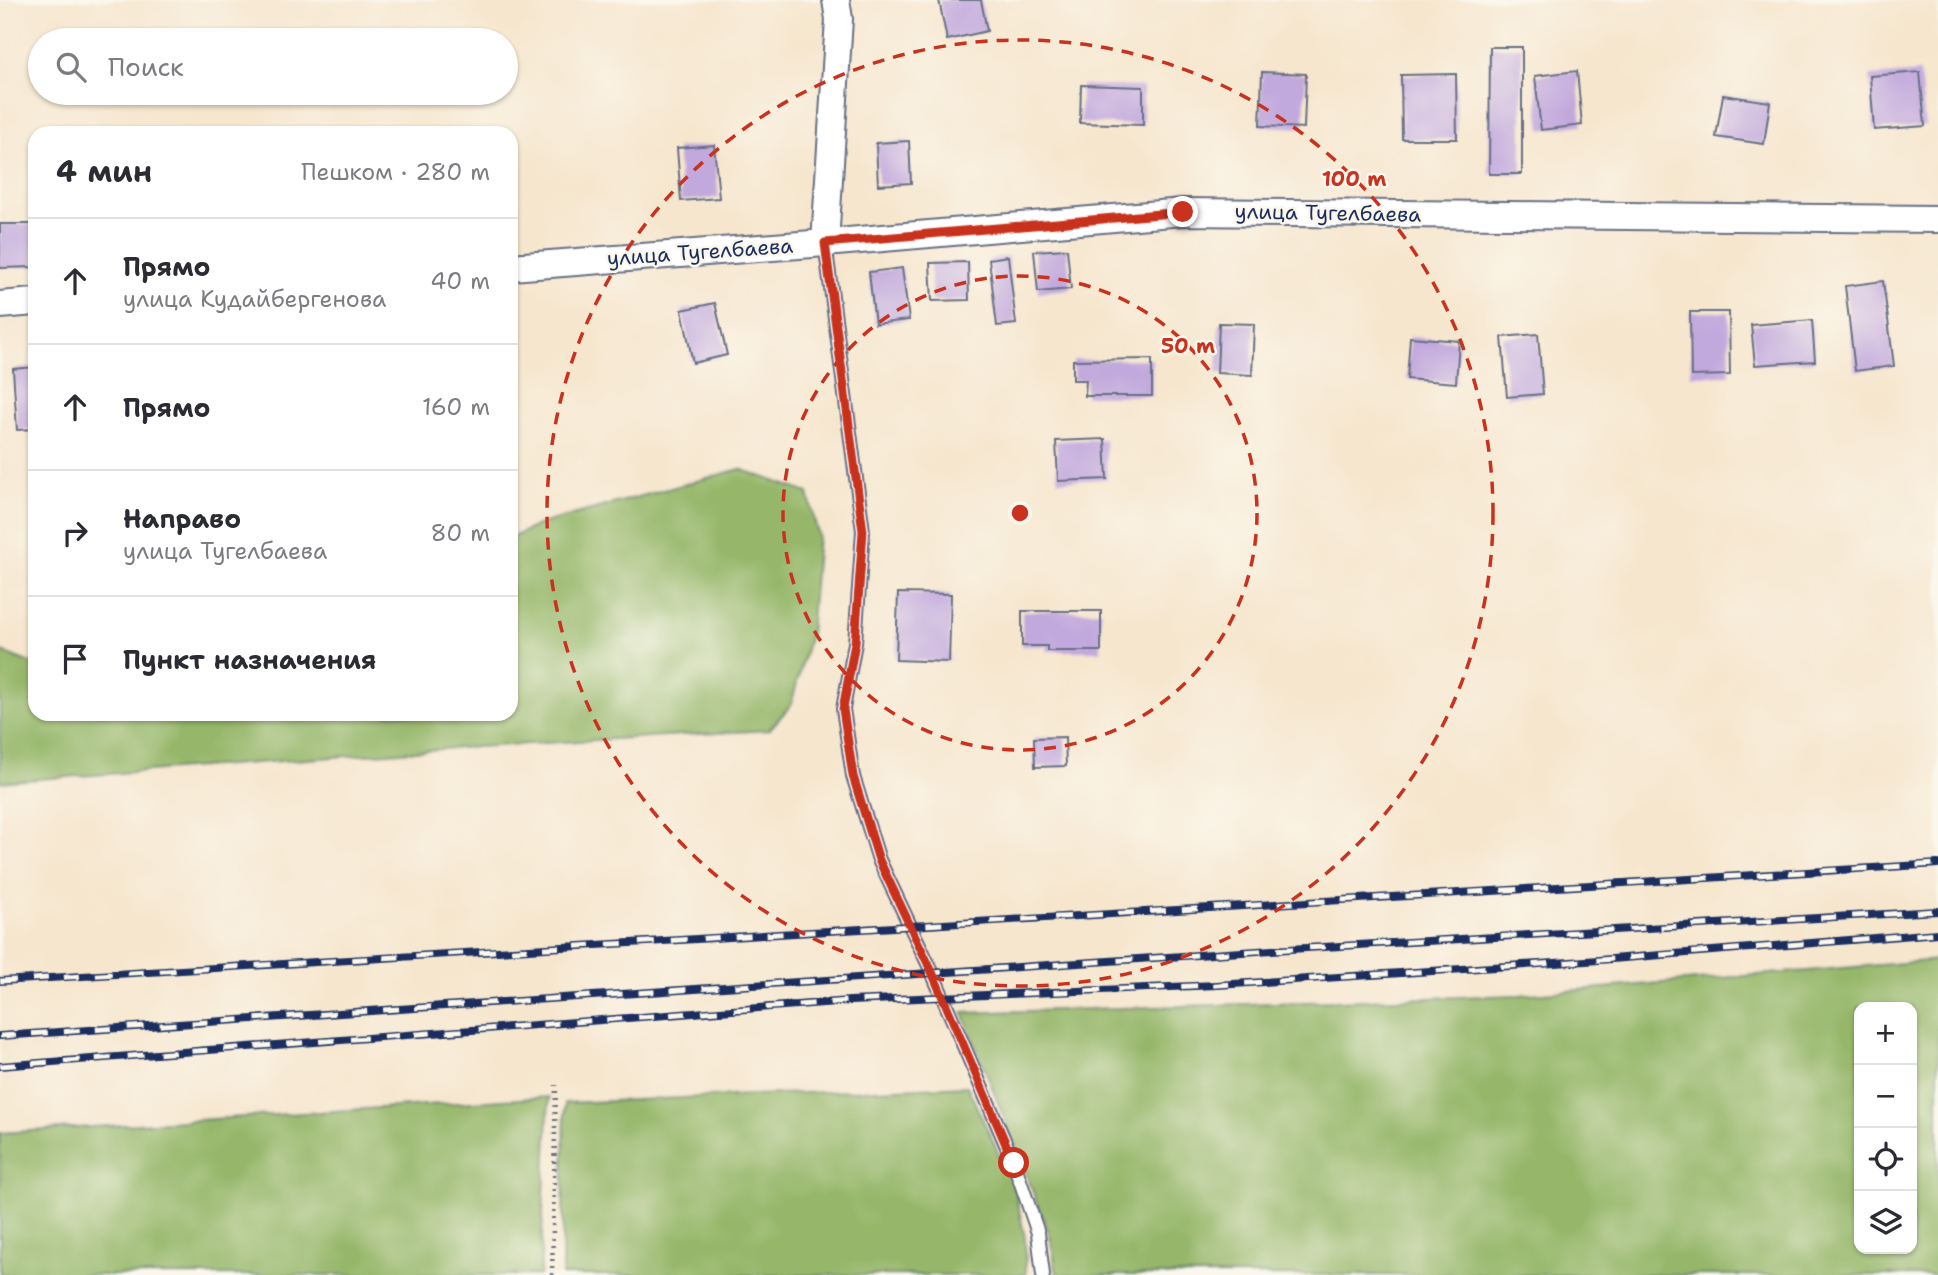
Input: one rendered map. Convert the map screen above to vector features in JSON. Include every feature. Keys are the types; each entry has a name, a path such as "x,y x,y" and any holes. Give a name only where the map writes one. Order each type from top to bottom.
{"street":[{"path":"825,243 839,19 836,0"},
{"name":"улица Тугелбаева","path":"518,266 1183,212 1938,219"},
{"path":"0,305 28,303"}],"lane":[{"path":"825,243 863,531 855,643 843,709 853,776 879,860 932,972 1014,1163 1038,1233 1043,1275"}],"path":[{"path":"552,1275 556,1086"}],"green space":[{"path":"740,469 808,493 818,535 810,634 791,705 769,730 441,749 0,782 0,651 28,662 28,721 518,721 518,535 540,524"},
{"path":"1938,960 1938,1275 1057,1275 1050,1236 963,1013 1519,995"},
{"path":"967,1086 1014,1186 1025,1238 1026,1275 562,1275 565,1103"},
{"path":"549,1097 540,1275 0,1275 0,1133"}],"building":[{"path":"939,0 981,0 987,31 947,40"},
{"path":"1490,47 1522,47 1522,174 1489,174"},
{"path":"1577,71 1582,125 1541,130 1535,76"},
{"path":"1262,72 1306,74 1304,128 1260,126"},
{"path":"1920,72 1925,126 1874,130 1870,76"},
{"path":"1456,74 1457,139 1402,139 1401,75"},
{"path":"1081,85 1143,87 1143,125 1080,123"},
{"path":"1723,95 1770,102 1764,144 1716,137"},
{"path":"909,141 911,183 878,185 876,143"},
{"path":"714,145 719,198 681,201 677,148"},
{"path":"0,224 28,224 28,267 0,268"},
{"path":"1067,249 1071,289 1038,292 1034,251"},
{"path":"1008,256 1016,324 997,326 989,259"},
{"path":"968,262 969,300 932,301 930,263"},
{"path":"902,268 909,320 875,324 869,272"},
{"path":"1883,281 1894,366 1855,371 1845,286"},
{"path":"715,303 727,355 693,363 682,310"},
{"path":"1690,312 1729,312 1730,375 1691,376"},
{"path":"1812,320 1815,361 1755,365 1751,325"},
{"path":"1219,323 1254,324 1252,375 1217,373"},
{"path":"1538,334 1543,394 1507,397 1502,337"},
{"path":"1410,337 1459,341 1456,383 1407,379"},
{"path":"1152,359 1152,396 1085,396 1086,380 1073,380 1073,360"},
{"path":"28,368 28,429 17,430 13,369"},
{"path":"1105,439 1107,479 1058,481 1056,441"},
{"path":"898,593 951,594 949,662 896,660"},
{"path":"1022,611 1101,611 1101,651 1047,651 1047,646 1022,646"},
{"path":"1065,737 1066,766 1035,767 1034,738"}],"railway":[{"path":"0,981 1938,864"},
{"path":"0,1036 1272,950 1938,911"},
{"path":"0,1066 850,1001 1217,985 1586,961 1938,933"}],"route":[{"path":"1014,1163 932,972 879,860 853,776 843,709 855,643 863,531 825,243 1183,212"}]}
